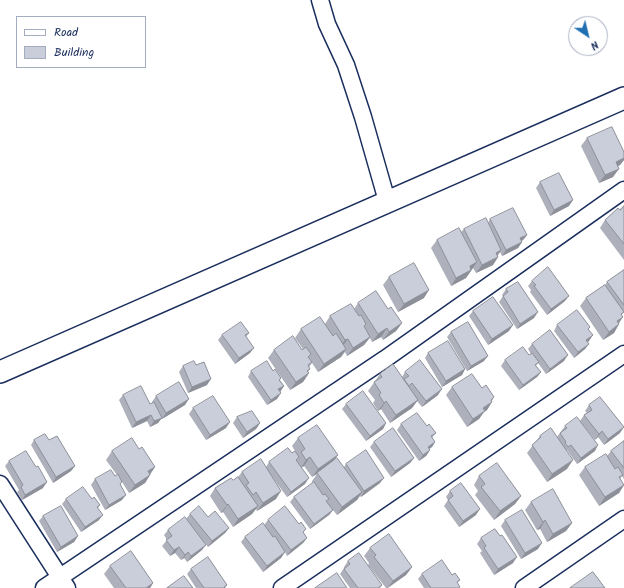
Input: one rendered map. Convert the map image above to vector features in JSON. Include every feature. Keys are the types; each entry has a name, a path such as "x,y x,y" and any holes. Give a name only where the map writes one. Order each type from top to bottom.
{"main road":[{"path":"0,372 624,98"}],"street":[{"path":"320,0 327,24 346,65 363,117 387,201"},
{"path":"44,588 64,582 385,359 624,190"},
{"path":"282,588 624,354"},
{"path":"0,484 64,582"},
{"path":"524,588 624,519"}],"building":[{"path":"612,127 624,152 624,158 616,162 619,169 605,175 587,138"},
{"path":"559,173 573,200 554,210 540,182"},
{"path":"624,206 624,244 605,220 618,208 620,210"},
{"path":"513,208 527,235 520,238 522,242 506,250 490,219"},
{"path":"486,218 501,250 496,253 498,257 482,265 464,229"},
{"path":"459,228 477,262 470,266 471,270 456,278 437,240"},
{"path":"414,263 429,290 404,304 389,277"},
{"path":"548,267 569,296 551,309 532,281"},
{"path":"624,270 624,305 607,282"},
{"path":"518,282 538,312 520,324 503,296 508,292 506,289"},
{"path":"605,285 624,312 621,314 623,317 617,321 619,324 609,332 586,298"},
{"path":"376,291 388,309 391,307 402,323 389,332 387,328 378,334 358,303"},
{"path":"493,297 513,325 492,339 473,311"},
{"path":"351,304 359,316 361,315 366,324 364,326 370,337 353,348 348,339 345,340 330,316"},
{"path":"577,310 590,327 588,329 593,335 586,340 589,344 578,352 557,325"},
{"path":"320,317 333,336 336,333 346,349 324,364 301,329"},
{"path":"241,322 249,333 245,335 254,348 239,358 222,335"},
{"path":"468,322 488,356 471,366 451,332"},
{"path":"550,330 568,355 550,369 532,344"},
{"path":"293,336 302,350 306,347 311,354 308,357 312,362 308,365 310,369 307,371 309,373 296,382 274,350"},
{"path":"448,341 465,369 446,381 428,353"},
{"path":"523,347 529,355 532,353 539,362 535,365 541,372 523,385 505,360"},
{"path":"420,360 442,389 426,401 412,383 409,386 404,379 409,376 405,372"},
{"path":"194,361 196,365 204,362 211,379 192,387 183,366"},
{"path":"267,361 273,371 275,369 281,378 279,380 284,386 278,389 281,393 271,400 251,371"},
{"path":"393,364 418,400 396,415 386,401 384,403 379,395 381,393 374,382 382,377 380,374"},
{"path":"472,374 482,388 486,385 494,397 491,400 492,402 483,408 485,411 473,419 452,387"},
{"path":"179,382 189,399 166,413 156,396"},
{"path":"141,386 150,404 154,402 162,418 154,421 151,415 136,422 123,395"},
{"path":"363,391 386,423 370,436 346,404"},
{"path":"213,396 230,422 210,435 193,408"},
{"path":"600,397 624,427 608,439 602,431 599,434 584,415 592,410 589,405"},
{"path":"252,411 260,423 247,432 237,417"},
{"path":"417,413 427,426 429,424 436,433 431,436 435,442 428,447 430,450 423,455 401,424"},
{"path":"577,417 598,445 581,458 571,445 568,447 560,433 567,428 565,426"},
{"path":"317,425 338,455 318,469 310,457 306,460 301,452 305,449 298,438"},
{"path":"393,428 414,458 395,471 374,442"},
{"path":"551,428 573,460 552,474 532,445 541,437 540,436"},
{"path":"45,434 49,440 57,436 75,466 56,477 34,440"},
{"path":"132,438 139,449 142,447 155,467 148,471 150,475 135,485 112,451"},
{"path":"624,441 624,468 611,451"},
{"path":"288,448 292,453 295,451 299,457 296,460 309,478 291,492 269,462"},
{"path":"366,450 384,478 364,491 346,464"},
{"path":"26,451 36,467 38,466 47,482 25,495 21,487 23,485 9,461"},
{"path":"606,454 615,469 618,467 623,475 619,477 624,485 605,497 585,467"},
{"path":"337,458 362,492 342,507 317,473"},
{"path":"261,459 281,491 263,503 256,492 253,495 246,485 249,483 242,472"},
{"path":"497,463 521,496 500,511 481,487 485,484 479,476"},
{"path":"111,470 115,476 118,474 122,482 120,484 126,495 109,505 95,479"},
{"path":"238,477 258,506 238,519 215,488 231,478 233,480"},
{"path":"314,482 323,495 325,494 329,499 326,501 333,510 314,524 294,497"},
{"path":"461,483 480,509 463,521 448,500 453,496 450,491"},
{"path":"83,487 92,499 94,497 100,505 97,507 103,515 85,527 66,499"},
{"path":"553,489 572,523 553,534 545,520 543,522 531,502"},
{"path":"61,506 78,536 61,547 43,516"},
{"path":"199,506 208,517 215,511 229,528 212,541 190,514"},
{"path":"285,506 299,524 301,522 306,529 303,532 307,538 291,550 268,520"},
{"path":"522,510 542,543 525,553 505,520"},
{"path":"185,517 206,545 191,556 188,552 185,555 179,547 174,550 166,540 172,536 168,530"},
{"path":"263,523 273,537 275,536 285,552 267,566 245,537"},
{"path":"495,529 500,536 502,535 517,557 498,569 484,548 486,546 481,538"},
{"path":"389,534 412,567 393,581 374,557 376,555 370,548"},
{"path":"131,551 153,583 146,588 126,588 110,566"},
{"path":"359,553 382,585 378,588 358,588 344,569 350,564 348,561"},
{"path":"208,557 227,585 224,587 225,588 204,588 191,569"},
{"path":"442,560 452,575 455,573 460,580 457,582 460,587 431,588 422,574"},
{"path":"593,572 605,588 570,588"},
{"path":"337,573 347,588 315,588"},
{"path":"184,576 193,588 167,588"}]}
